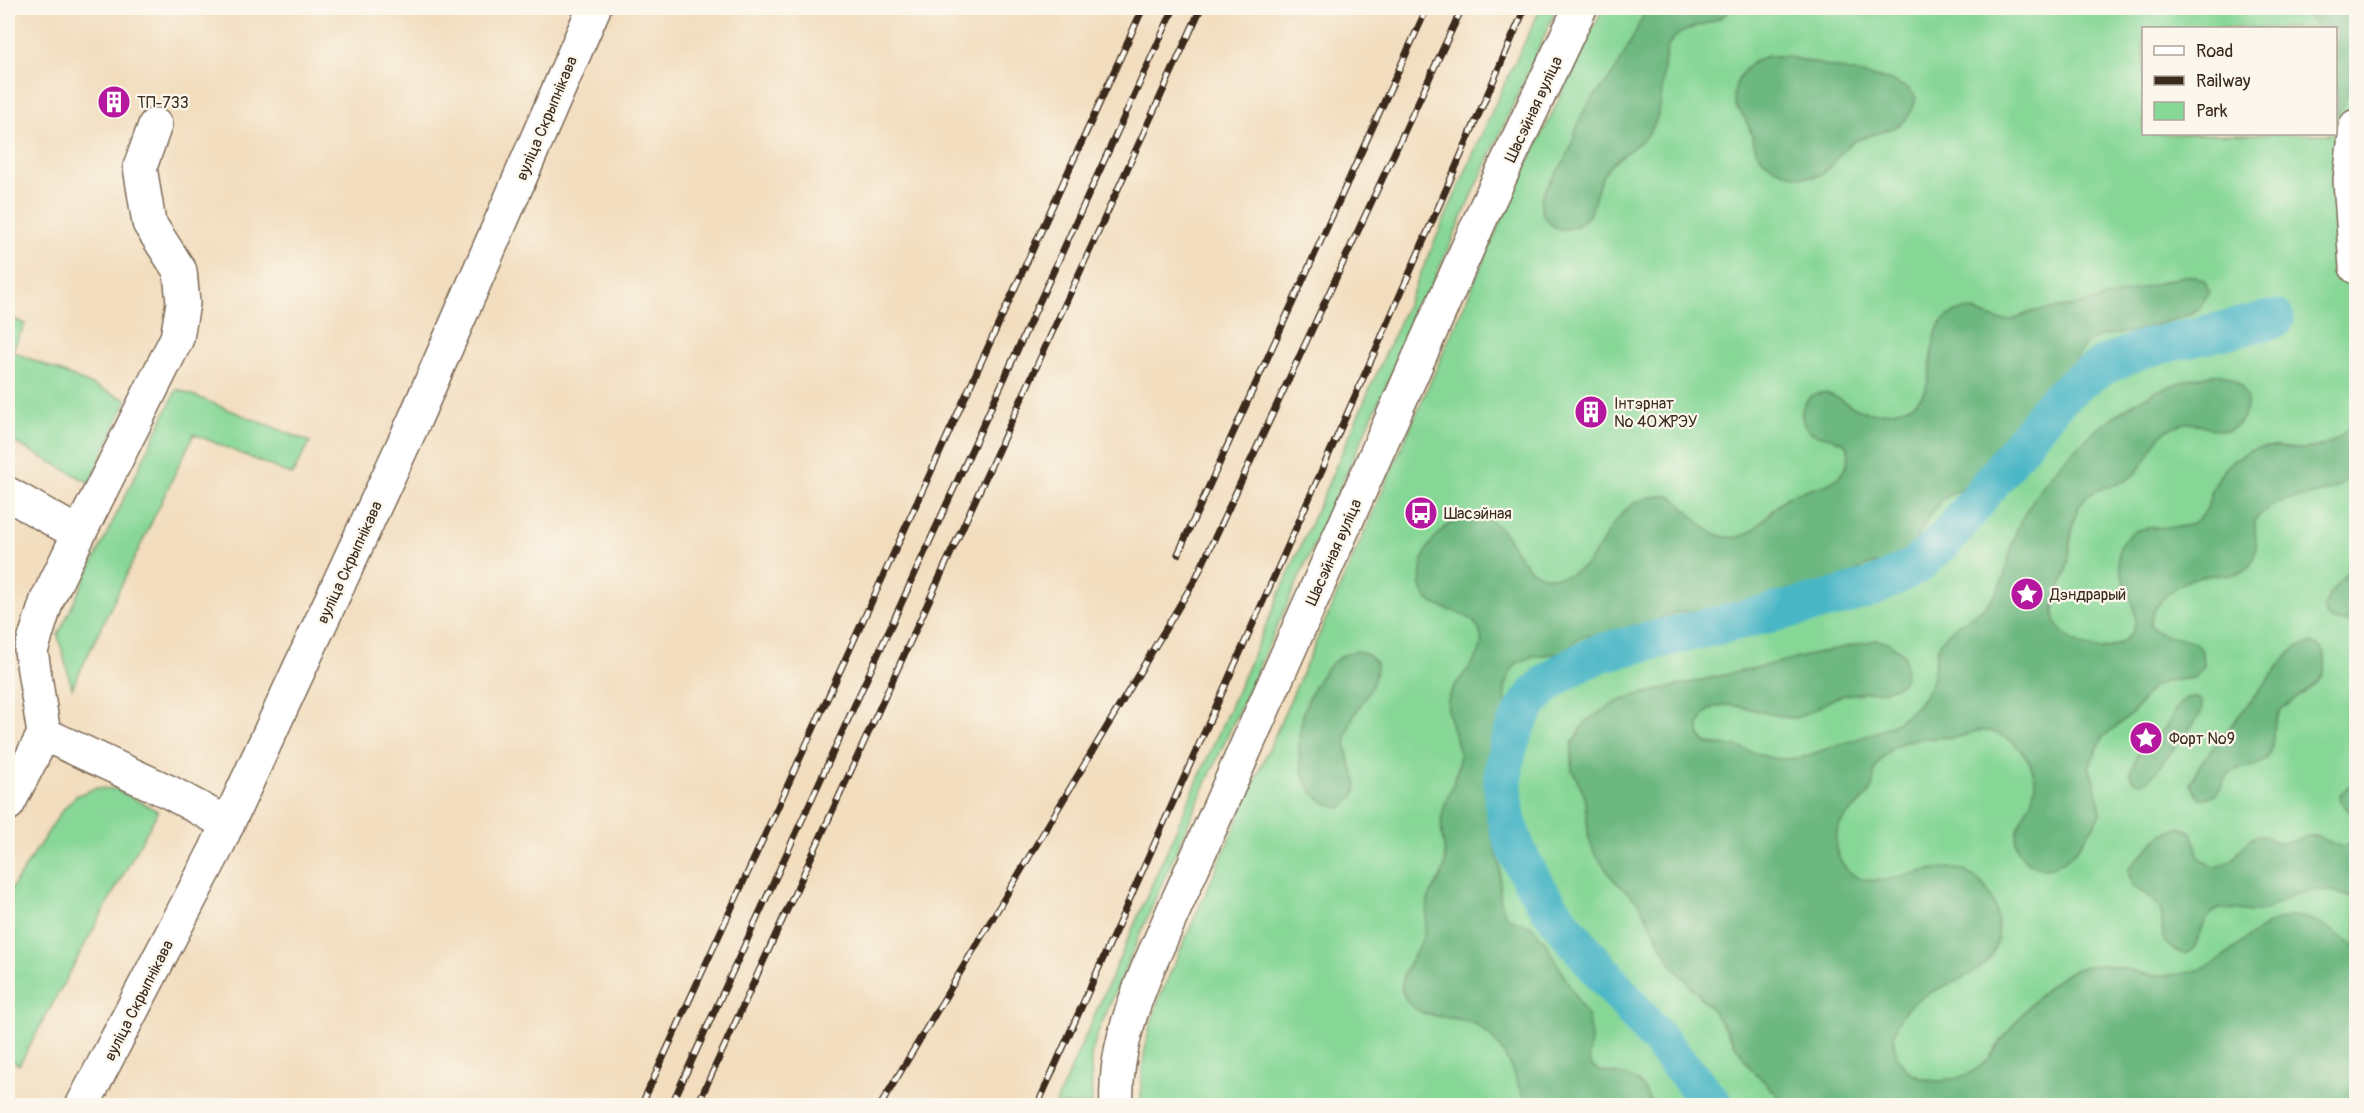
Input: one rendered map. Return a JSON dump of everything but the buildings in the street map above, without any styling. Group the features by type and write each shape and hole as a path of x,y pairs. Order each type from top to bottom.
{"street":[{"name":"вуліца Скрыпнікава","path":"81,1106 228,824 415,419 594,8"},
{"name":"Шасэйная вуліца","path":"1117,1106 1119,1060 1126,1027 1148,968 1485,209 1580,8"},
{"path":"8,804 44,734 31,651 47,600 177,338 183,303 180,270 149,223 140,167 155,125"},
{"path":"2356,126 2350,180 2356,267"},
{"path":"8,494 79,534"},
{"path":"44,734 171,793 228,824"}],"green space":[{"path":"1541,8 1557,8 1189,821 1098,1032 1091,1056 1092,1105 1055,1105 1496,102"},
{"name":"Дэндрарый","path":"1603,8 2356,8 2356,1105 1141,1106 1144,1052 1158,1001 1513,194"},
{"path":"1647,8 1731,8 1718,19 1684,31 1670,43 1665,57 1659,110 1653,128 1647,136 1618,158 1605,172 1586,219 1571,228 1558,228 1551,225 1543,215 1541,202 1544,192 1566,158 1583,114 1619,64"},
{"path":"2296,8 2356,8 2354,64 2348,94 2337,115 2337,27 2315,27 2306,13"},
{"path":"1768,56 1786,56 1895,82 1909,89 1916,98 1912,110 1901,124 1851,143 1825,172 1812,177 1794,175 1775,168 1760,156 1747,122 1735,104 1735,88 1742,73 1754,62"},
{"path":"2183,276 2195,276 2205,281 2209,292 2200,308 2189,315 2131,332 2099,336 2084,345 2067,376 2046,397 2035,413 1995,447 1973,481 1942,500 1933,510 1906,556 1896,561 1868,565 1826,589 1729,610 1678,612 1666,615 1628,639 1617,640 1598,635 1580,637 1561,653 1533,656 1516,664 1511,671 1505,685 1506,709 1491,746 1495,792 1487,819 1500,866 1500,898 1503,908 1506,916 1532,926 1545,942 1588,1018 1591,1038 1589,1058 1592,1066 1599,1071 1624,1075 1635,1080 1643,1087 1652,1105 1527,1105 1503,1053 1490,1035 1472,1023 1430,1015 1412,1006 1405,998 1402,982 1407,967 1423,938 1429,898 1445,867 1442,817 1459,759 1459,751 1448,712 1449,696 1477,657 1481,639 1479,630 1472,621 1463,615 1433,604 1421,587 1421,572 1426,552 1433,540 1444,529 1466,518 1485,519 1505,534 1528,567 1538,574 1551,577 1571,574 1586,565 1616,520 1629,507 1647,498 1671,496 1709,531 1717,535 1736,537 1746,534 1791,495 1824,485 1838,478 1847,463 1849,454 1844,443 1813,433 1804,424 1802,416 1804,405 1811,397 1818,393 1825,393 1868,412 1888,412 1901,409 1912,405 1922,396 1930,371 1936,333 1942,322 1952,314 1968,310 1996,319 2012,320 2034,311 2078,305"},
{"path":"8,317 25,324 12,351 127,400 90,483 8,439"},
{"path":"2221,374 2236,382 2246,395 2246,409 2237,425 2224,430 2188,423 2171,428 2157,441 2143,464 2130,478 2090,494 2080,505 2072,529 2068,563 2054,606 2055,619 2060,629 2069,638 2088,647 2105,649 2118,644 2131,633 2135,621 2133,606 2122,576 2119,561 2120,547 2129,535 2137,530 2184,526 2201,517 2206,510 2217,480 2241,455 2264,447 2297,449 2319,447 2340,436 2356,420 2356,471 2329,490 2286,500 2262,513 2255,521 2254,558 2245,571 2232,575 2194,578 2168,593 2156,608 2150,624 2157,632 2198,645 2204,666 2194,678 2167,681 2152,687 2133,713 2103,737 2089,767 2099,798 2100,816 2081,845 2063,862 2053,867 2043,868 2032,865 2024,858 2017,847 2016,835 2032,799 2034,773 2030,763 2016,745 1998,734 1978,731 1957,737 1914,739 1889,751 1876,768 1869,794 1839,826 1836,834 1836,847 1840,859 1851,874 1866,880 1883,880 1938,869 1955,869 1971,875 1981,883 1994,904 1998,936 1994,952 1972,973 1912,1004 1898,1021 1894,1041 1895,1051 1906,1068 1923,1079 1950,1080 1982,1065 2034,1001 2070,972 2099,965 2158,975 2195,971 2221,959 2266,925 2293,917 2319,923 2356,946 2356,1105 1787,1105 1750,1067 1713,1011 1672,965 1640,904 1613,879 1594,852 1589,839 1584,793 1572,770 1572,744 1586,721 1613,704 1633,696 1876,640 1887,642 1903,653 1906,668 1904,679 1898,686 1889,690 1841,696 1807,714 1794,718 1736,706 1719,706 1703,716 1699,733 1702,739 1710,744 1734,746 1769,758 1789,759 1809,755 1873,734 1897,722 1918,704 1930,686 1936,654 1946,635 1982,608 1995,595 2003,579 2018,527 2033,500 2052,474 2075,449 2101,426 2130,406 2160,390 2190,379"},
{"path":"177,389 310,442 292,475 194,434 72,688 58,635"},
{"path":"2356,561 2356,617 2348,622 2331,620 2324,608 2329,595"},
{"path":"2311,643 2320,647 2325,653 2322,675 2311,688 2288,704 2276,718 2270,754 2258,765 2231,772 2215,795 2200,799 2190,784 2201,763 2287,656 2295,648"},
{"path":"1357,651 1368,655 1376,663 1375,674 1369,692 1354,717 1347,735 1348,756 1357,783 1356,792 1351,800 1340,808 1319,798 1305,779 1300,755 1301,728 1308,701 1320,678 1336,660"},
{"path":"2195,697 2202,702 2202,710 2198,718 2150,779 2141,783 2133,780 2130,773 2138,753 2166,727 2178,705 2186,698"},
{"path":"2356,785 2356,818 2341,802 2340,796 2349,786"},
{"path":"95,788 115,789 158,811 19,1065 8,1058 8,894 61,812 76,796"},
{"path":"2181,827 2192,832 2199,857 2213,867 2223,865 2230,860 2249,840 2255,837 2264,836 2284,843 2316,836 2337,845 2346,846 2356,837 2356,898 2330,891 2315,891 2289,897 2261,911 2220,909 2212,913 2206,921 2195,947 2190,952 2183,953 2173,949 2163,937 2159,907 2132,885 2128,870 2161,835"}],"waterway":[{"path":"1714,1106 1571,935 1529,875 1514,843 1505,810 1503,775 1511,739 1526,707 1546,684 1572,667 1603,652 1832,599 1876,586 1917,565 1950,535 2052,405 2079,381 2105,365 2146,348 2275,319"}],"railway":[{"path":"641,1106 1143,8"},
{"path":"671,1106 1174,8"},
{"path":"697,1106 1201,8"},
{"path":"1178,554 1427,8"},
{"path":"880,1106 1196,578 1462,8"},
{"path":"1037,1106 1390,318 1525,8"}],"place":[{"name":"ТП-733","path":"114,102"},
{"name":"Інтэрнат № 40 ЖРЭУ","path":"1591,412"},
{"name":"Шасэйная","path":"1421,513"},
{"name":"Дэндрарый","path":"2027,594"},
{"name":"Форт №9","path":"2146,738"}]}
